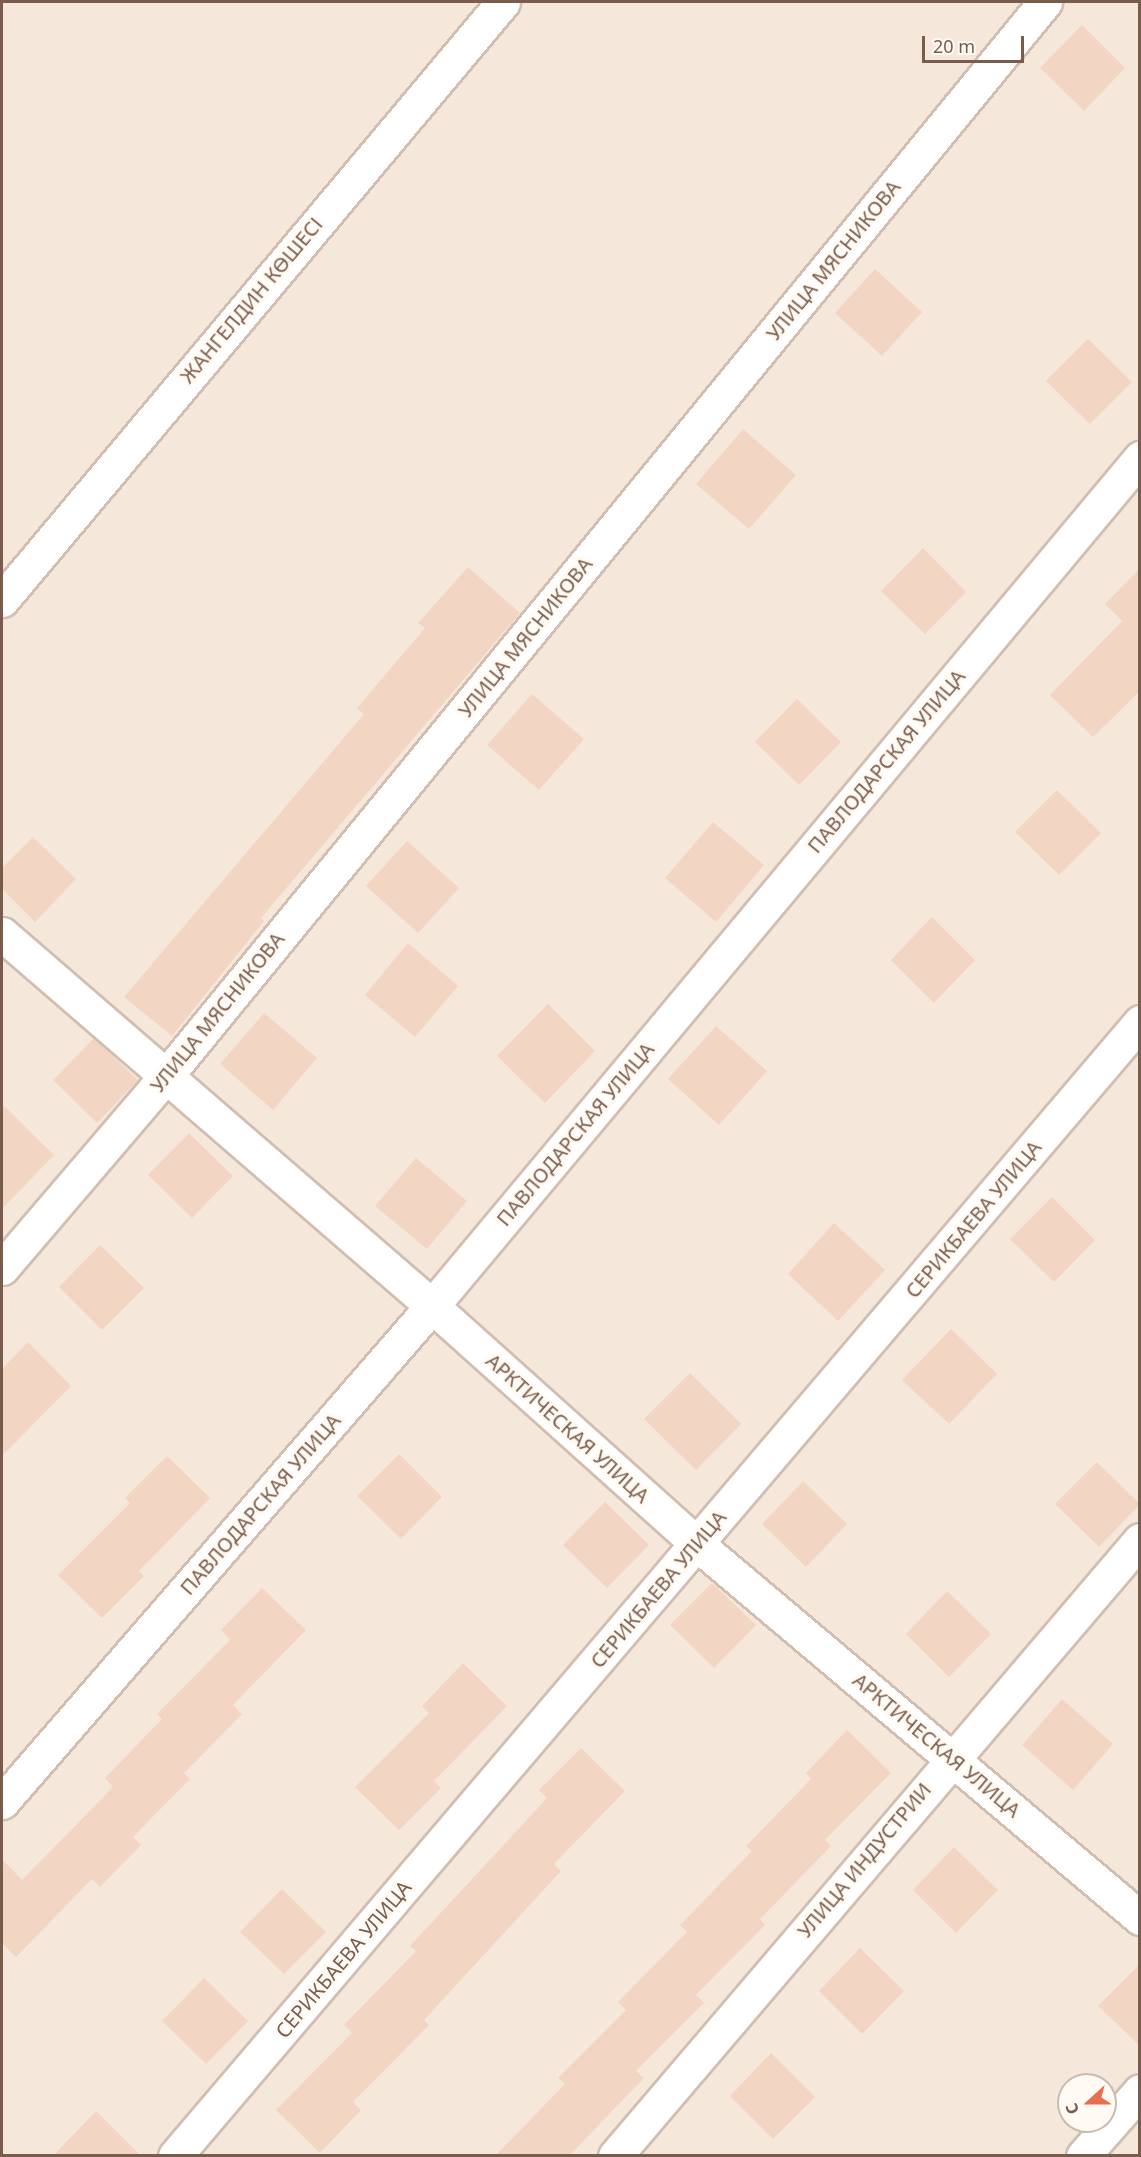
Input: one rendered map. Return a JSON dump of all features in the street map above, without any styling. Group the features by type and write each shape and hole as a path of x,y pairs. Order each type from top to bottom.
{"street":[{"name":"ЖАНГЕЛДИН КӨШЕСІ","path":"2,600 503,2"},
{"name":"УЛИЦА МЯСНИКОВА","path":"2,1268 166,1076 1045,2"},
{"name":"ПАВЛОДАРСКАЯ УЛИЦА","path":"2,1802 432,1306 1140,458"},
{"name":"АРКТИЧЕСКАЯ УЛИЦА","path":"2,934 432,1306 697,1544 952,1756 1140,1918"},
{"name":"СЕРИКБАЕВА УЛИЦА","path":"175,2156 1140,1022"},
{"name":"УЛИЦА ИНДУСТРИИ","path":"615,2156 952,1756 1140,1540"},
{"path":"1083,2156 1140,2091"}],"shaded area":[{"path":"2,2 1139,2 1139,2155 2,2156"}],"building":[{"path":"1082,25 1125,68 1084,111 1040,68"},
{"path":"875,269 922,312 882,356 835,313"},
{"path":"1088,339 1132,382 1090,424 1046,381"},
{"path":"743,429 796,475 749,529 696,484"},
{"path":"923,548 966,592 925,634 881,591"},
{"path":"468,567 520,613 261,918 264,921 172,1036 124,997 364,714 357,708 425,628 418,623"},
{"path":"1140,568 1140,691 1093,737 1050,695 1122,621 1105,604"},
{"path":"532,694 584,739 539,790 487,745"},
{"path":"797,699 841,742 799,785 755,742"},
{"path":"1057,790 1101,833 1059,875 1015,832"},
{"path":"713,822 764,865 716,922 665,878"},
{"path":"33,837 76,879 35,922 2,889 2,868"},
{"path":"407,841 459,888 418,933 366,886"},
{"path":"932,917 975,960 934,1003 891,960"},
{"path":"408,943 458,986 415,1037 365,995"},
{"path":"548,1004 595,1051 545,1103 497,1056"},
{"path":"264,1013 317,1058 273,1110 220,1064"},
{"path":"716,1026 767,1071 719,1125 668,1079"},
{"path":"94,1038 138,1080 97,1123 53,1080"},
{"path":"2,1104 54,1155 2,1209"},
{"path":"189,1133 233,1176 192,1218 148,1175"},
{"path":"416,1158 467,1201 427,1249 375,1206"},
{"path":"1052,1197 1095,1240 1054,1282 1010,1239"},
{"path":"834,1223 885,1270 838,1321 788,1274"},
{"path":"100,1245 144,1288 102,1330 59,1287"},
{"path":"951,1329 997,1374 949,1424 902,1380"},
{"path":"28,1342 71,1386 2,1456 2,1369"},
{"path":"690,1373 741,1424 696,1470 644,1419"},
{"path":"399,1454 442,1497 401,1539 357,1496"},
{"path":"167,1456 210,1498 139,1571 144,1576 102,1618 58,1575 130,1503 125,1498"},
{"path":"1097,1462 1140,1504 1099,1547 1055,1504"},
{"path":"803,1481 847,1524 806,1567 762,1524"},
{"path":"605,1502 649,1545 607,1588 563,1545"},
{"path":"712,1583 756,1625 714,1668 670,1625"},
{"path":"262,1588 306,1630 233,1705 242,1714 184,1773 190,1779 133,1837 141,1845 100,1887 92,1879 16,1957 2,1943 2,1859 22,1880 113,1787 105,1778 162,1719 157,1714 230,1640 221,1630"},
{"path":"947,1591 991,1634 949,1677 906,1634"},
{"path":"463,1663 507,1706 434,1781 441,1788 399,1830 355,1787 429,1713 422,1706"},
{"path":"1062,1699 1113,1744 1073,1790 1022,1745"},
{"path":"847,1730 891,1773 825,1840 831,1846 760,1919 765,1925 696,1995 704,2003 636,2071 644,2078 569,2156 495,2156 565,2084 558,2078 626,2010 618,2002 687,1932 680,1925 752,1851 746,1846 811,1779 806,1773"},
{"path":"581,1748 625,1791 554,1864 561,1871 424,2020 429,2025 353,2102 361,2110 320,2153 276,2110 352,2033 344,2025 416,1951 410,1946 547,1798 539,1790"},
{"path":"954,1847 998,1890 956,1933 913,1890"},
{"path":"282,1889 326,1932 284,1974 240,1932"},
{"path":"860,1948 904,1991 862,2034 819,1991"},
{"path":"1140,1964 1140,2046 1098,2006"},
{"path":"204,1978 248,2021 206,2064 162,2021"},
{"path":"771,2053 815,2097 773,2139 730,2096"},
{"path":"96,2111 141,2156 53,2156"}]}
